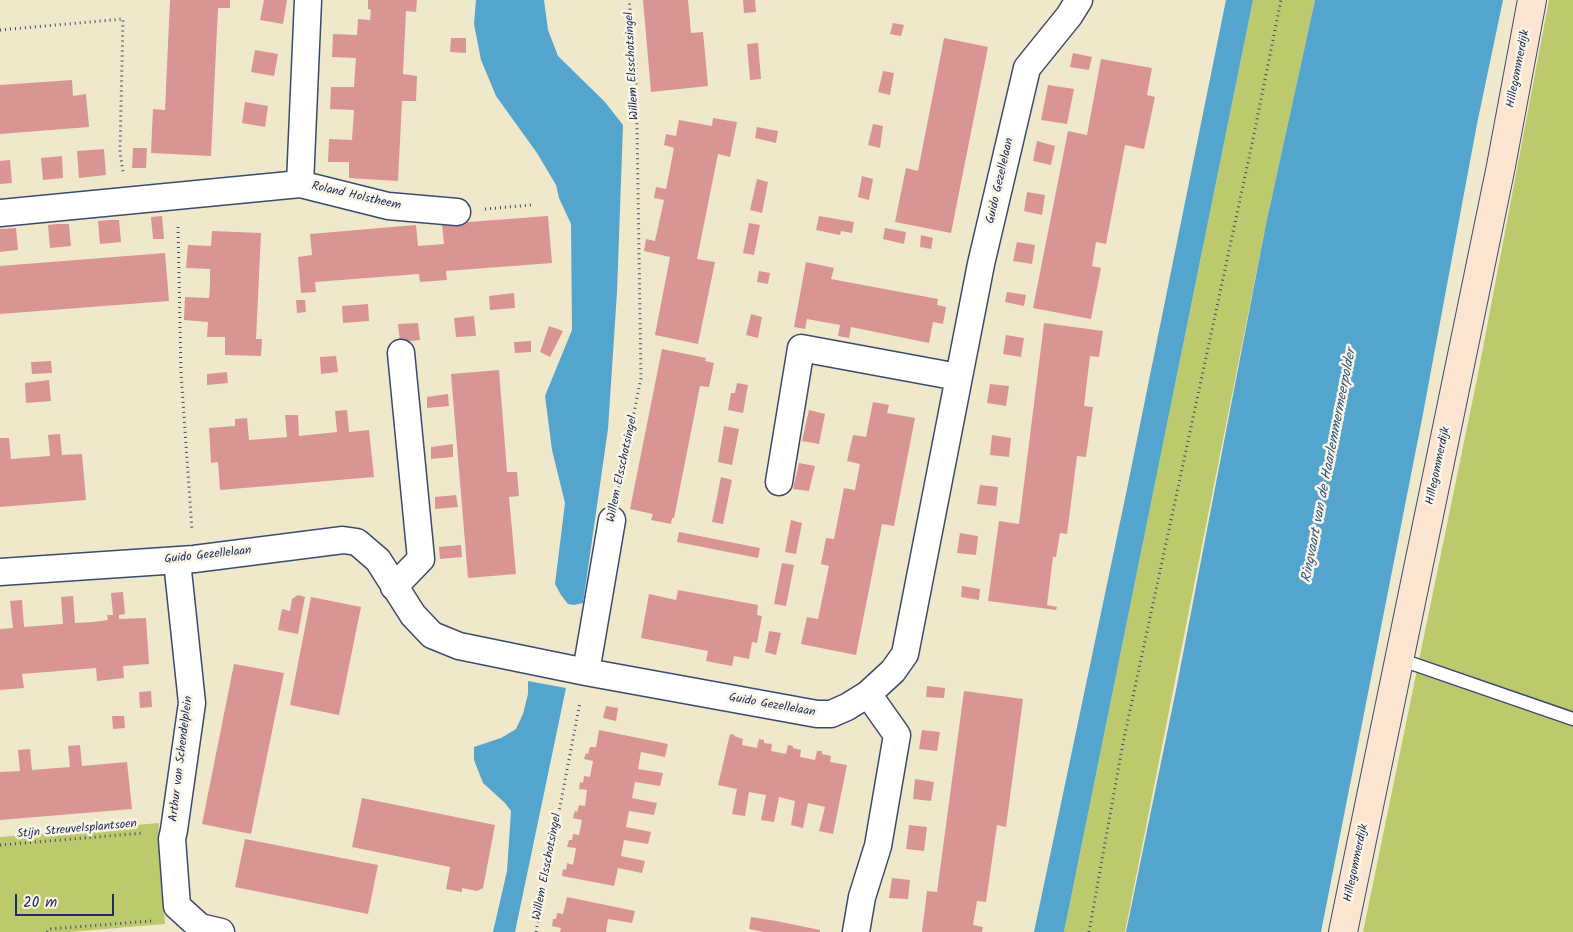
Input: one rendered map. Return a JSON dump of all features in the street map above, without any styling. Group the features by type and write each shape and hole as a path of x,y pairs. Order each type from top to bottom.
{"street":[{"name":"Roland Holstheem","path":"300,184 308,0"},
{"name":"Guido Gezellelaan","path":"0,572 185,560 343,540 357,542 378,560 413,615 432,635 459,646 586,672 817,714 832,714 868,694 894,672 905,654 981,264 1027,68 1079,0"},
{"name":"Hillegommerdijk","path":"1343,932 1501,166 1532,0"},
{"name":"Roland Holstheem","path":"0,213 300,184 388,206 458,212"},
{"path":"779,482 801,348 958,377"},
{"path":"394,587 421,559 401,353"},
{"name":"Willem Elsschotsingel","path":"586,672 612,520"},
{"name":"Arthur van Schendelplein","path":"185,560 192,703 172,839 177,906 200,927 221,932"},
{"path":"856,932 862,897 878,846 897,735 868,694"}],"lane":[{"path":"1400,659 1573,719"}],"path":[{"name":"Willem Elsschotsingel","path":"612,520 642,378 636,66 629,0"},
{"path":"1089,932 1123,743 1252,144 1280,0"},
{"path":"0,30 123,19 120,152 126,201"},
{"path":"178,196 185,560"},
{"path":"458,212 532,205"},
{"name":"Willem Elsschotsingel","path":"536,932 586,672"},
{"name":"Stijn Streuvelsplantsoen","path":"0,845 174,830"},
{"path":"47,932 49,930 152,921"}],"green space":[{"path":"1253,0 1315,0 1266,224 1125,932 1064,932"},
{"path":"1549,0 1573,0 1573,932 1363,932 1478,374"},
{"path":"159,823 158,839 165,924 69,932 0,932 0,837"}],"water":[{"path":"476,0 544,0 548,30 558,56 605,102 623,125 617,292 608,429 583,603 574,605 568,604 555,584 565,503 552,450 545,396 572,330 571,224 559,198 556,185 537,153 496,96 481,60 474,24"},
{"path":"1226,0 1253,0 1064,932 1034,932 1127,489"},
{"name":"Ringvaart van de Haarlemmermeerpolder","path":"1315,0 1503,0 1477,124 1422,419 1321,932 1126,932 1177,685 1266,224"},
{"path":"528,681 566,688 515,932 493,932 507,871 511,811 483,783 474,760 474,747 501,738 516,729 523,714 528,694"}],"building":[{"path":"170,0 230,0 230,8 218,8 211,156 151,153 153,109 165,110"},
{"path":"264,0 287,0 283,24 260,20"},
{"path":"368,0 417,0 416,12 406,11 403,74 417,76 416,101 402,101 398,181 349,178 349,162 328,162 329,139 352,140 354,110 330,109 331,87 354,87 356,58 332,57 333,34 357,35 358,19 370,20 371,10 368,9"},
{"path":"643,0 688,0 691,33 703,32 708,86 651,92"},
{"path":"743,0 755,0 756,12 744,13"},
{"path":"893,23 904,25 901,36 890,34"},
{"path":"451,38 466,38 466,53 450,52"},
{"path":"944,38 988,47 951,233 895,222 906,168 918,171"},
{"path":"758,43 761,79 750,80 747,44"},
{"path":"255,50 278,54 274,76 251,72"},
{"path":"1073,53 1092,57 1089,70 1070,67"},
{"path":"1101,59 1152,68 1147,95 1155,97 1144,149 1125,145 1106,244 1096,242 1092,266 1101,268 1091,319 1033,308 1068,131 1087,135"},
{"path":"883,71 894,73 890,95 878,92"},
{"path":"72,80 73,96 86,94 89,127 0,134 0,85"},
{"path":"1048,85 1074,89 1067,124 1041,120"},
{"path":"245,102 268,106 265,127 242,123"},
{"path":"713,118 737,122 730,157 718,154 697,259 715,262 698,344 655,335 670,257 644,251 646,239 655,241 664,200 654,198 656,187 666,189 674,148 664,145 666,134 676,136 679,120 712,126"},
{"path":"873,124 883,126 880,148 868,145"},
{"path":"757,127 778,131 776,143 755,138"},
{"path":"1037,141 1055,146 1051,165 1033,161"},
{"path":"133,148 147,148 146,168 132,168"},
{"path":"104,149 106,175 79,178 77,151"},
{"path":"62,156 63,178 43,180 41,158"},
{"path":"10,160 12,183 0,184 0,161"},
{"path":"862,176 873,179 869,200 858,197"},
{"path":"757,179 768,182 762,213 750,210"},
{"path":"1027,192 1045,195 1042,215 1024,211"},
{"path":"162,216 164,239 153,239 151,217"},
{"path":"548,216 552,263 446,271 447,280 420,282 419,274 315,282 316,292 301,293 298,257 312,255 310,234 416,225 418,246 444,244 442,224"},
{"path":"819,216 854,222 852,233 841,231 840,235 816,230"},
{"path":"119,220 121,242 100,244 98,221"},
{"path":"749,223 760,225 754,255 743,253"},
{"path":"69,224 71,246 50,248 48,225"},
{"path":"16,228 18,250 0,252 0,229"},
{"path":"885,228 906,232 904,244 883,239"},
{"path":"212,231 261,233 256,339 262,339 261,356 225,355 225,337 207,337 208,322 184,320 185,297 209,298 210,284 210,269 186,268 188,245 211,246"},
{"path":"921,235 933,238 931,249 920,247"},
{"path":"1017,242 1035,245 1032,264 1013,261"},
{"path":"165,253 169,301 0,314 0,266"},
{"path":"806,262 834,268 831,279 938,299 937,305 946,307 943,324 933,322 929,343 851,327 849,338 838,336 840,325 807,319 805,329 794,327"},
{"path":"759,271 770,273 768,284 757,282"},
{"path":"1007,292 1026,295 1024,306 1005,302"},
{"path":"514,293 515,308 490,310 489,296"},
{"path":"296,300 305,300 306,312 297,313"},
{"path":"368,304 369,321 343,323 342,306"},
{"path":"751,314 762,317 758,338 746,335"},
{"path":"474,316 476,336 456,337 454,318"},
{"path":"418,323 420,340 400,342 398,324"},
{"path":"1044,323 1103,331 1099,357 1090,356 1084,406 1093,407 1086,457 1077,456 1067,534 1060,533 1056,557 1053,557 1047,605 1057,607 1056,610 988,601 999,521 1019,524"},
{"path":"549,326 563,331 550,357 540,352"},
{"path":"1006,335 1024,338 1021,357 1003,354"},
{"path":"531,341 531,352 515,353 514,342"},
{"path":"662,349 706,358 705,361 714,363 709,387 700,386 674,518 672,518 671,524 651,520 653,514 630,509"},
{"path":"336,356 338,372 321,374 320,357"},
{"path":"51,361 52,373 32,374 31,362"},
{"path":"499,370 507,472 517,472 519,496 509,497 516,574 468,578 451,374"},
{"path":"227,372 228,383 207,385 207,374"},
{"path":"49,380 51,401 26,403 25,383"},
{"path":"737,383 748,385 743,413 728,410 731,393 735,393"},
{"path":"990,384 1009,386 1006,406 987,403"},
{"path":"448,394 449,406 427,408 427,397"},
{"path":"873,402 889,405 887,413 915,418 894,526 882,524 856,655 801,644 807,617 818,619 829,566 821,564 826,538 834,539 844,488 855,490 860,464 847,461 853,435 866,437"},
{"path":"347,410 349,432 369,430 374,477 220,490 218,462 211,463 209,428 235,426 235,419 247,418 249,440 287,437 285,415 298,415 299,436 337,432 335,411"},
{"path":"809,410 825,414 819,444 802,441"},
{"path":"724,426 739,429 732,465 718,462"},
{"path":"60,434 62,455 82,454 86,500 0,507 0,438 9,438 11,459 50,456 48,435"},
{"path":"992,435 1011,438 1009,457 990,455"},
{"path":"453,444 453,457 431,459 431,447"},
{"path":"799,463 815,466 809,491 793,489"},
{"path":"721,477 732,480 723,524 712,522"},
{"path":"980,485 998,487 996,506 977,504"},
{"path":"456,495 458,507 435,509 435,497"},
{"path":"791,520 802,523 796,554 785,552"},
{"path":"679,532 760,548 758,558 677,542"},
{"path":"960,533 978,536 976,555 957,553"},
{"path":"461,545 462,557 440,559 439,547"},
{"path":"782,563 794,565 786,606 774,604"},
{"path":"962,586 980,589 979,600 961,597"},
{"path":"678,590 758,605 757,615 762,616 757,643 752,642 749,659 734,656 732,666 706,661 708,651 641,638 649,594 676,600"},
{"path":"123,592 125,614 119,615 119,619 146,618 149,664 123,666 124,678 97,681 96,668 22,674 24,688 0,690 0,629 13,628 10,601 22,600 24,627 63,624 61,597 73,596 75,623 93,622 108,620 107,615 113,615 111,593"},
{"path":"298,595 305,597 298,634 278,630 282,609 290,611 292,599"},
{"path":"311,597 361,607 339,715 290,705"},
{"path":"769,631 781,633 776,655 765,652"},
{"path":"234,664 284,673 251,834 202,824"},
{"path":"927,686 945,688 944,698 926,697"},
{"path":"151,691 152,707 140,708 139,692"},
{"path":"964,691 1023,699 1006,827 997,825 986,902 977,901 973,925 983,927 982,932 922,932 927,891 937,892"},
{"path":"606,706 618,708 616,721 603,718"},
{"path":"112,716 124,716 125,728 113,729"},
{"path":"599,730 668,744 665,757 641,752 638,769 663,773 660,786 635,782 632,798 657,803 654,815 629,811 626,827 651,832 648,844 624,840 621,856 645,861 642,873 618,868 614,886 562,876 563,869 566,870 567,863 573,865 576,848 567,847 569,840 572,840 573,834 579,835 582,820 573,818 579,805 585,806 587,790 579,789 580,782 583,783 584,776 590,777 593,761 584,759 590,747 596,747"},
{"path":"922,730 940,732 937,751 919,749"},
{"path":"730,734 743,739 742,745 757,748 759,739 764,740 764,743 772,744 771,751 786,754 788,745 793,746 793,748 801,750 800,757 815,760 817,751 822,751 822,754 831,756 830,762 847,765 833,834 819,831 825,807 808,803 803,828 791,825 795,801 779,797 774,822 761,820 766,795 749,792 745,816 732,814 737,789 718,785"},
{"path":"80,745 82,766 127,762 132,809 0,820 0,772 20,771 18,750 30,749 32,770 70,767 68,746"},
{"path":"915,779 934,782 931,801 913,799"},
{"path":"362,798 495,825 483,888 477,891 462,888 462,892 446,889 450,867 352,847"},
{"path":"909,825 927,827 924,851 906,849"},
{"path":"245,839 378,865 368,914 235,887"},
{"path":"892,878 910,880 908,899 889,898"},
{"path":"567,897 635,911 632,923 608,919 606,932 560,932 561,928 552,926 553,919 556,919 557,913 563,914"},
{"path":"751,917 820,930 820,932 764,932 749,929"}]}
